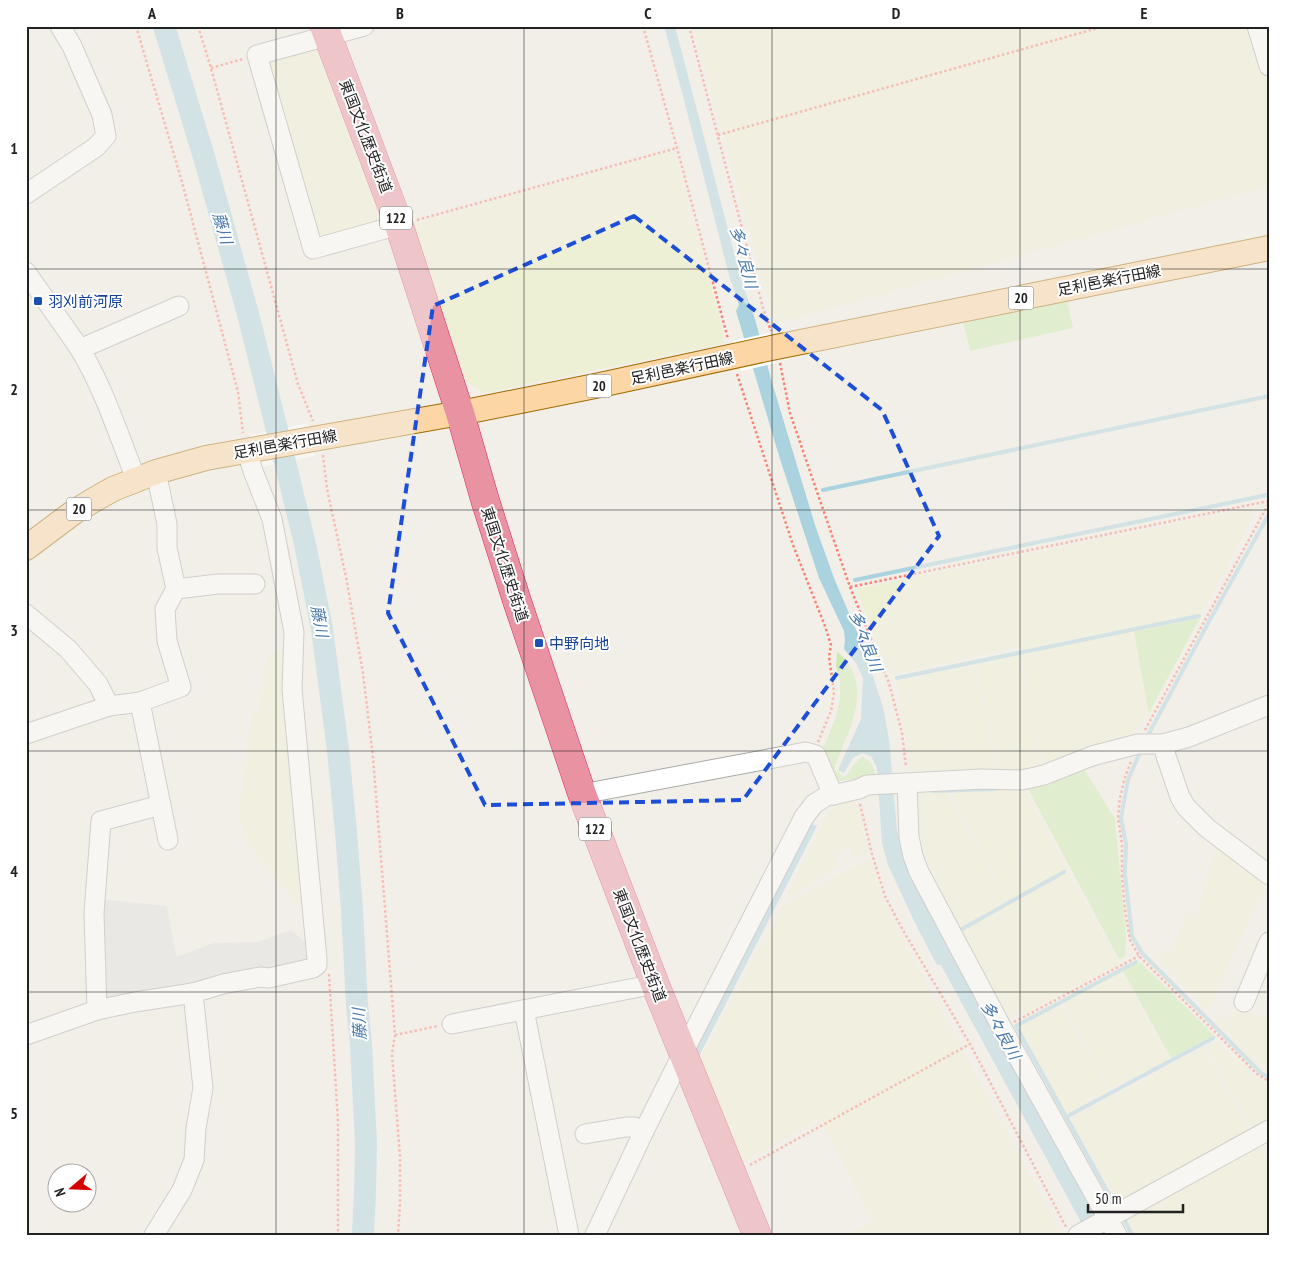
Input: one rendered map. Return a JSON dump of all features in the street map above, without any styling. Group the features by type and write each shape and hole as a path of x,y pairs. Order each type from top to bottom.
{"highway":[{"name":"東国文化歴史街道","path":"326,31 399,225 460,413 517,601 582,794 655,984 757,1235"}],"main road":[{"name":"足利邑楽行田線","path":"26,548 92,500 146,475 248,447 315,438 460,413 1269,248"}],"street":[{"path":"26,194 96,147 106,136 102,115 72,46 60,26"},
{"path":"364,26 326,31 257,55 313,248 399,225"},
{"path":"1258,26 1269,66"},
{"path":"26,272 88,362 97,383 146,475 167,524 167,548 176,588 165,609 167,641 181,687 140,702 109,706 26,734"},
{"path":"80,349 179,306"},
{"path":"26,1035 98,1010 193,993 223,984 260,977 269,978 313,968 316,965 317,959 292,689 294,632 272,519 252,471 248,447"},
{"path":"176,588 218,584 255,584"},
{"path":"26,614 68,649 98,684 109,706"},
{"path":"140,702 168,840"},
{"path":"594,1235 683,1052 804,817 814,804 828,795 863,787 982,779 1022,780 1044,775 1092,756 1138,744 1163,744 1189,737 1269,705"},
{"path":"1163,744 1180,797 1186,807 1208,828 1269,875"},
{"path":"582,794 806,752 816,756 832,795"},
{"path":"905,783 909,837 919,872 1106,1219 1117,1235"},
{"path":"98,1010 94,913 101,821 161,805"},
{"path":"1244,1002 1269,942"},
{"path":"452,1024 655,984"},
{"path":"154,1235 182,1190 194,1160 196,1128 203,1088 193,993"},
{"path":"524,1010 569,1235"},
{"path":"585,1134 634,1126 644,1131"},
{"path":"1078,1235 1269,1130"}],"path":[{"path":"136,26 182,182 238,392 248,447"},
{"path":"198,26 298,384 315,426 315,438 323,456 327,489 346,577 363,673 373,757 395,1035 392,1054 400,1157 398,1235"},
{"path":"643,26 754,426 793,545 831,645 829,657 834,692 816,756"},
{"path":"689,26 775,348 790,413 850,587 892,694 902,733 905,783"},
{"path":"718,135 1105,26"},
{"path":"211,68 257,55"},
{"path":"399,225 677,148"},
{"path":"850,587 1269,501"},
{"path":"863,787 859,800 872,854 886,896 900,925 970,1044 1070,1235"},
{"path":"1002,1028 1139,956"},
{"path":"395,1035 452,1024"},
{"path":"732,1173 754,1163 970,1044"}],"highlighted area":[{"path":"634,216 882,410 939,536 743,800 485,805 388,613 433,306"}],"shaded area":[{"path":"98,899 167,906 176,957 214,943 258,942 291,930 314,951 314,961 102,1004"}],"green space":[{"path":"694,26 1254,26 1269,78 1269,186 775,324"},
{"path":"320,44 385,225 317,245 262,57"},
{"path":"671,151 674,152 720,318 723,344 484,393 458,377 409,225"},
{"path":"1067,298 1073,328 970,351 963,320"},
{"path":"1257,507 1200,618 1134,632 1149,713 1131,737 1074,751 1043,764 1019,646 891,675 856,589"},
{"path":"1200,618 1149,713 1149,714 1134,632"},
{"path":"283,651 291,705 305,912 247,843 243,823 238,822 253,712 259,711 268,656"},
{"path":"837,652 846,660 855,678 857,703 835,770 845,777 855,763 863,757 872,765 875,776 834,782 822,751 836,717 840,699 840,682 836,665"},
{"path":"1019,655 1041,765 1026,770 998,771 977,664"},
{"path":"975,665 995,770 956,772 935,673"},
{"path":"933,673 955,771 912,775 897,681"},
{"path":"1084,769 1115,819 1126,938 1125,957 1119,959 1027,787"},
{"path":"1024,787 1067,869 1037,885 988,791"},
{"path":"950,792 987,792 1036,886 1008,901"},
{"path":"919,793 947,793 1007,902 961,927 938,884 923,848 918,823"},
{"path":"855,797 869,853 854,860 850,847 834,853 838,866 784,901 834,802"},
{"path":"1217,847 1267,881 1207,1011 1153,953 1173,952 1187,912 1197,914"},
{"path":"871,858 887,911 1062,1235 849,1235 874,1221 819,1118 738,1166 700,1061 783,906"},
{"path":"1068,872 1120,964 1074,988 1024,896"},
{"path":"1023,897 1073,989 1034,1009 1008,1018 962,932"},
{"path":"1140,962 1214,1035 1171,1058 1123,971"},
{"path":"1122,972 1169,1059 1110,1090 1063,1003"},
{"path":"1061,1005 1108,1091 1067,1113 1019,1027"},
{"path":"1237,1007 1269,1019 1269,1071 1215,1021 1219,1016 1229,1019"},
{"path":"1217,1041 1252,1074 1269,1083 1269,1122 1252,1130 1207,1047"},
{"path":"1203,1048 1250,1132 1119,1205 1070,1119"},
{"path":"1258,1148 1269,1169 1269,1235 1135,1235 1127,1220"}],"water":[{"path":"664,26 675,26 742,283 755,319 815,525 834,578 863,646 883,707 889,739 897,830 911,880 935,914 1110,1235 1088,1235 941,965 937,965 915,923 888,865 882,843 877,768 871,756 862,753 853,758 844,773 838,770 861,719 863,678 856,663 844,649 844,631 819,578 779,456 736,311 739,305 729,275"},
{"path":"810,823 817,826 698,1058 694,1050"}],"pier":[{"path":"769,333 776,363 741,371 733,341"},
{"path":"308,423 315,456 257,468 250,435"}],"waterway":[{"name":"藤川","path":"164,26 204,157 248,314 305,544 322,629 338,750 352,910 366,1144 363,1235"},
{"path":"823,490 1269,396"},
{"path":"855,580 1267,495"},
{"path":"1146,739 1269,514"},
{"path":"897,678 1199,616"},
{"path":"1141,750 1128,780 1121,818 1126,844 1125,874 1132,936 1142,953 1262,1074 1269,1077"},
{"path":"933,791 996,789"},
{"path":"962,929 1064,872"},
{"name":"多々良川","path":"1116,1207 1016,1026 1136,962"},
{"path":"1066,1117 1213,1038"},
{"path":"1126,1218 1124,1219 1132,1235"}],"place":[{"name":"羽刈前河原","path":"38,301"},
{"name":"中野向地","path":"539,643"}]}
